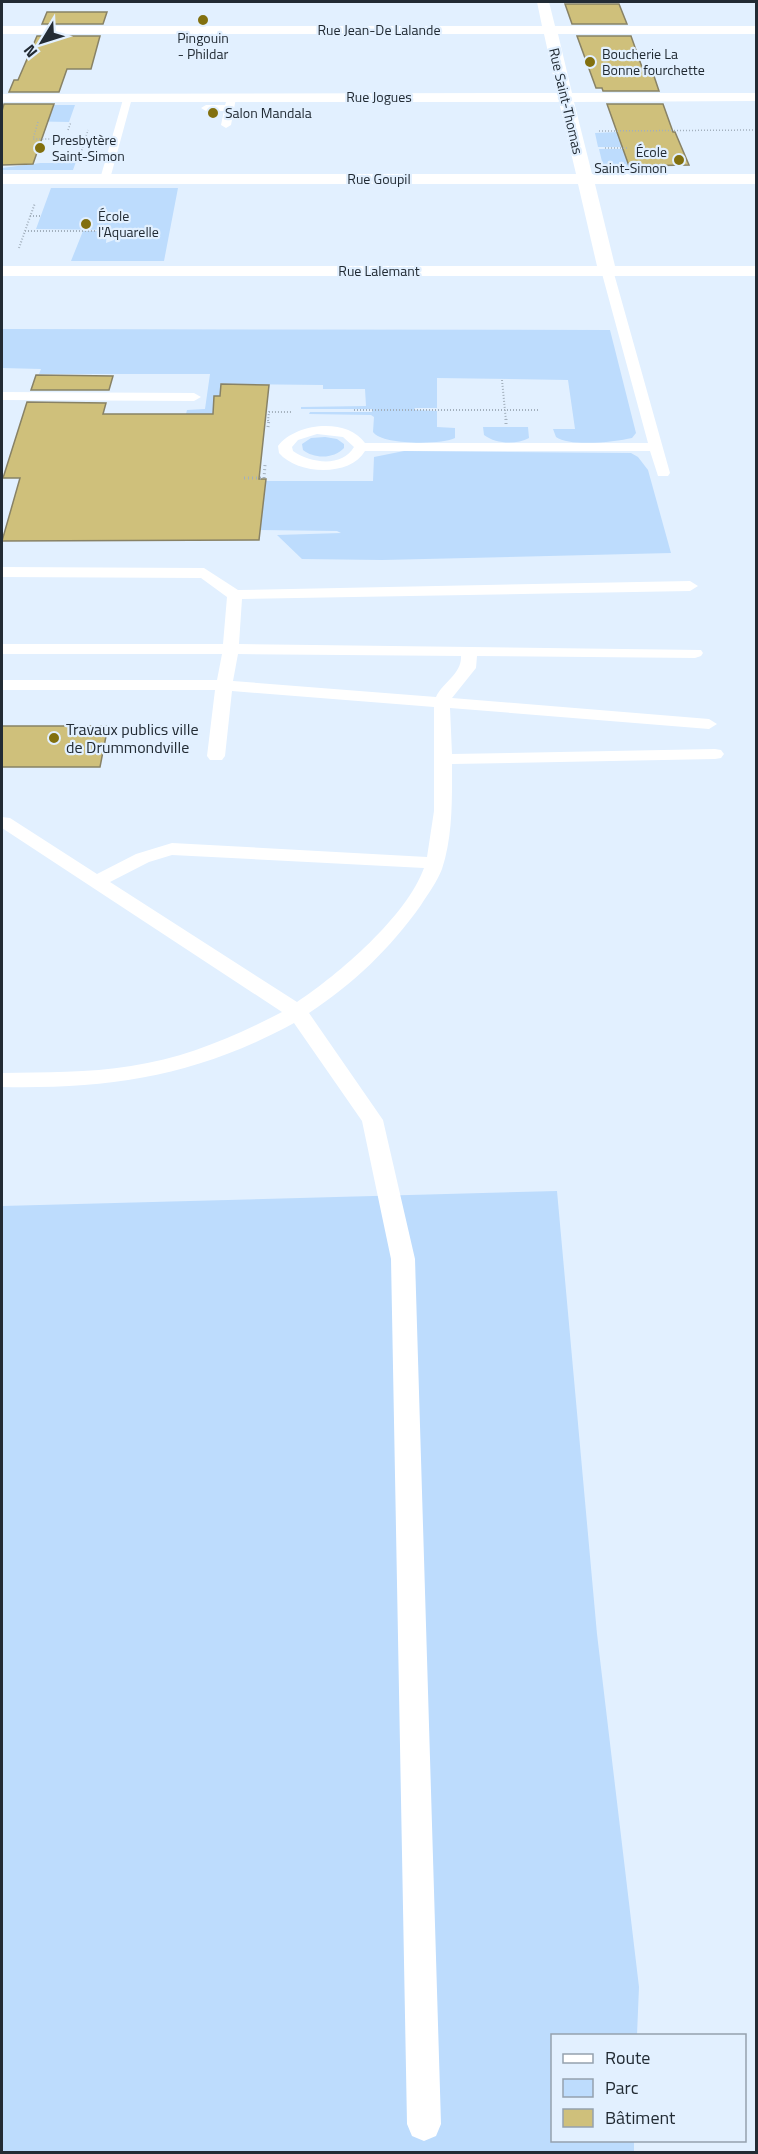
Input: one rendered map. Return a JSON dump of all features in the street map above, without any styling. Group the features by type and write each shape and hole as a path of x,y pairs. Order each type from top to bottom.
{"street":[{"name":"Rue Saint-Thomas","path":"543,2 564,98 607,270"},
{"name":"Rue Jean-De Lalande","path":"2,30 756,30"},
{"name":"Rue Jogues","path":"2,98 127,98 230,103 564,98 756,98"},
{"name":"Rue Goupil","path":"2,179 756,179"},
{"name":"Rue Lalemant","path":"2,271 756,271"}],"lane":[{"path":"105,179 127,98"},
{"path":"206,108 230,103 226,125"},
{"path":"607,270 663,473"},
{"path":"2,396 194,397"},
{"path":"322,430 351,436 358,441 361,447 359,452 346,462 323,465 310,465 291,458 284,448 286,442 293,436 322,430"},
{"path":"361,447 655,447"},
{"path":"2,572 204,573 235,595 690,586"},
{"path":"216,756 224,685 231,649 235,595"},
{"path":"2,649 695,653"},
{"path":"2,1080 83,1079 151,1070 189,1060 229,1045 297,1012 364,963 410,906 432,871 441,820 442,703 444,694 469,668 470,651"},
{"path":"2,685 224,685 709,724"},
{"path":"442,759 715,754"},
{"path":"2,826 96,882 297,1012 372,1120 403,1259 424,2124"},
{"path":"96,882 141,859 172,849 434,863"}],"path":[{"path":"32,122 40,122 33,139 85,139 88,130"},
{"path":"68,130 71,122"},
{"path":"592,131 756,130"},
{"path":"597,148 628,148"},
{"path":"30,216 40,216"},
{"path":"18,249 25,231 116,231"},
{"path":"502,380 506,427"},
{"path":"437,409 539,410"},
{"path":"244,478 264,478 265,457"}],"green space":[{"path":"14,105 75,105 69,122 17,121"},
{"path":"618,132 628,147 598,147 595,133"},
{"path":"599,149 629,149 626,158 629,166 652,166 654,170 604,170"},
{"path":"78,156 73,170 2,170 2,168 40,163 74,163"},
{"name":"École l'Aquarelle","path":"51,188 178,188 164,261 71,261 83,231 107,231 106,243 114,240 117,230 36,229"},
{"path":"2,329 610,330 636,433 632,438 593,443 571,442 556,437 553,429 575,429 568,380 437,378 437,408 415,408 414,410 437,411 437,427 455,428 455,438 438,442 399,441 378,436 373,432 374,417 371,415 309,414 310,412 372,412 372,409 301,409 301,407 366,406 365,389 323,389 323,385 222,384 220,396 214,396 213,414 186,414 187,410 205,409 210,374 39,374 41,369 2,368"},
{"path":"483,427 528,427 529,438 518,442 500,442 484,435"},
{"path":"311,438 337,439 344,444 344,448 340,452 324,457 303,450 302,444"},
{"path":"404,451 631,453 638,457 648,470 671,553 382,560 302,559 277,535 341,533 337,531 260,530 266,481 373,481 374,457"},
{"path":"557,1191 597,1634 639,1987 637,2034 551,2034 551,2142 634,2142 634,2152 2,2152 2,1206"}],"building":[{"path":"565,4 619,4 627,24 572,24"},
{"path":"47,12 107,12 103,24 42,24"},
{"path":"37,36 100,36 91,69 67,69 59,92 9,92 14,80 18,80"},
{"path":"577,36 631,36 643,70 652,70 659,91 603,91 602,88 596,88"},
{"path":"4,104 54,104 33,164 2,165"},
{"path":"607,104 663,104 689,165 629,166"},
{"path":"36,375 113,376 109,390 31,390"},
{"path":"221,384 269,385 259,479 266,479 259,540 2,541 20,478 3,478 27,402 106,403 103,414 213,414 214,396 220,396"},
{"name":"Travaux publics ville de Drummondville","path":"2,726 108,726 100,767 2,767"}],"place":[{"name":"Pingouin - Phildar","path":"203,20"},
{"name":"Boucherie La Bonne fourchette","path":"590,62"},
{"name":"Salon Mandala","path":"213,113"},
{"name":"Presbytère Saint-Simon","path":"40,148"},
{"name":"École Saint-Simon","path":"679,160"},
{"name":"École l'Aquarelle","path":"86,224"},
{"name":"Travaux publics ville de Drummondville","path":"54,738"}]}
